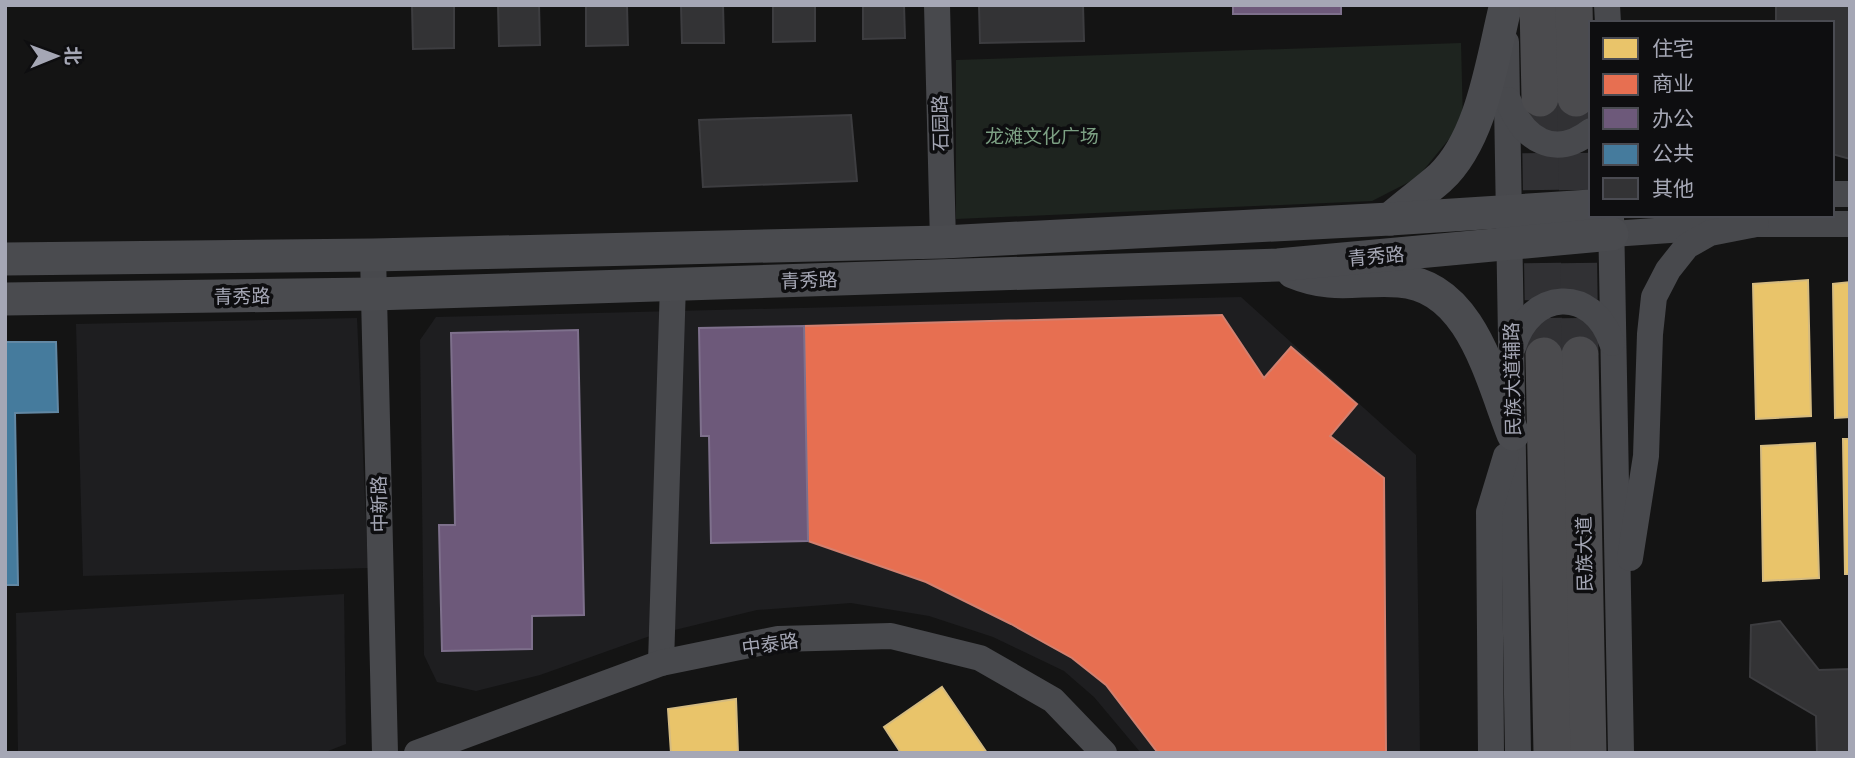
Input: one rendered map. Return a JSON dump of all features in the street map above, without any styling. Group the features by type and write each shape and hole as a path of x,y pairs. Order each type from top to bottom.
{"highway":[{"path":"1574,5 1576,97"},
{"path":"1516,6 1523,97"},
{"name":"民族大道","path":"1588,753 1597,352"},
{"name":"民族大道","path":"1528,354 1552,753"}],"main road":[{"path":"1390,219 1441,177 1458,155 1470,134 1516,6"},
{"name":"青秀路","path":"5,299 374,294 1278,265 1509,228 1589,207"},
{"name":"青秀路","path":"5,259 373,255 943,242 1390,219 1509,228 1612,225"},
{"path":"1278,265 1321,281 1399,281 1422,285 1445,298 1472,330 1513,434"}],"street":[{"name":"石园路","path":"937,5 943,242"},
{"path":"1523,97 1517,122 1534,138 1542,142 1568,144 1589,132"},
{"name":"民族大道辅路","path":"1518,753 1513,434 1528,354 1509,228 1523,97"},
{"path":"1619,629 1646,456 1650,334 1654,297 1668,270 1686,246 1710,233 1756,224"},
{"path":"1621,753 1619,629 1597,352 1612,225 1850,224"},
{"name":"中新路","path":"373,255 385,753"},
{"path":"661,663 673,284"},
{"path":"1528,354 1516,335 1530,313 1543,306 1567,302 1588,308 1604,325 1597,352"},
{"path":"1491,753 1489,512 1513,434"},
{"name":"中泰路","path":"416,753 661,663 778,639 891,636 980,658 1052,700 1104,753"}],"shaded area":[{"path":"1241,297 1416,455 1420,753 1141,753 1094,697 1064,671 993,637 929,616 851,603 757,610 650,636 540,675 476,691 437,682 424,655 420,340 436,317"},
{"path":"357,318 368,568 83,576 76,324"},
{"path":"344,594 346,744 323,753 18,753 16,613"}],"green space":[{"name":"龙滩文化广场","path":"1461,43 1463,122 1417,178 1372,201 956,219 956,60"}],"building: 住宅":[{"path":"1808,280 1811,416 1756,419 1753,284"},
{"path":"1850,282 1850,417 1835,418 1833,284"},
{"path":"1843,439 1850,439 1850,574 1845,574"},
{"path":"1815,443 1819,578 1763,581 1761,446"},
{"path":"942,687 987,753 901,753 884,727"},
{"path":"736,699 738,753 671,753 668,709"}],"building: 商业":[{"path":"1222,315 1264,378 1291,347 1357,404 1330,436 1384,478 1386,753 1158,753 1106,685 1072,658 926,582 808,541 804,326"}],"building: 办公":[{"path":"1233,5 1341,5 1341,14 1233,14"},
{"path":"804,326 808,541 711,543 709,436 701,436 699,328"},
{"path":"578,330 584,615 532,616 532,649 442,651 439,525 455,525 451,333"}],"building: 公共":[{"path":"5,342 56,342 58,412 15,413 18,585 5,585"}],"building: 其他":[{"path":"412,5 454,5 454,48 413,49"},
{"path":"498,5 539,5 540,45 499,46"},
{"path":"586,5 627,5 628,45 586,46"},
{"path":"681,5 723,5 724,43 682,43"},
{"path":"773,5 815,5 815,41 773,42"},
{"path":"863,5 904,5 905,38 863,39"},
{"path":"979,5 1083,5 1084,41 980,43"},
{"path":"1776,5 1850,5 1850,159 1834,155 1834,21 1776,21"},
{"path":"851,115 857,181 703,187 699,120"},
{"path":"1780,621 1819,670 1850,669 1850,753 1817,753 1816,716 1750,677 1751,625"}],"tunnel":[{"path":"1540,98 1544,356"},
{"path":"1576,98 1580,355"}]}
